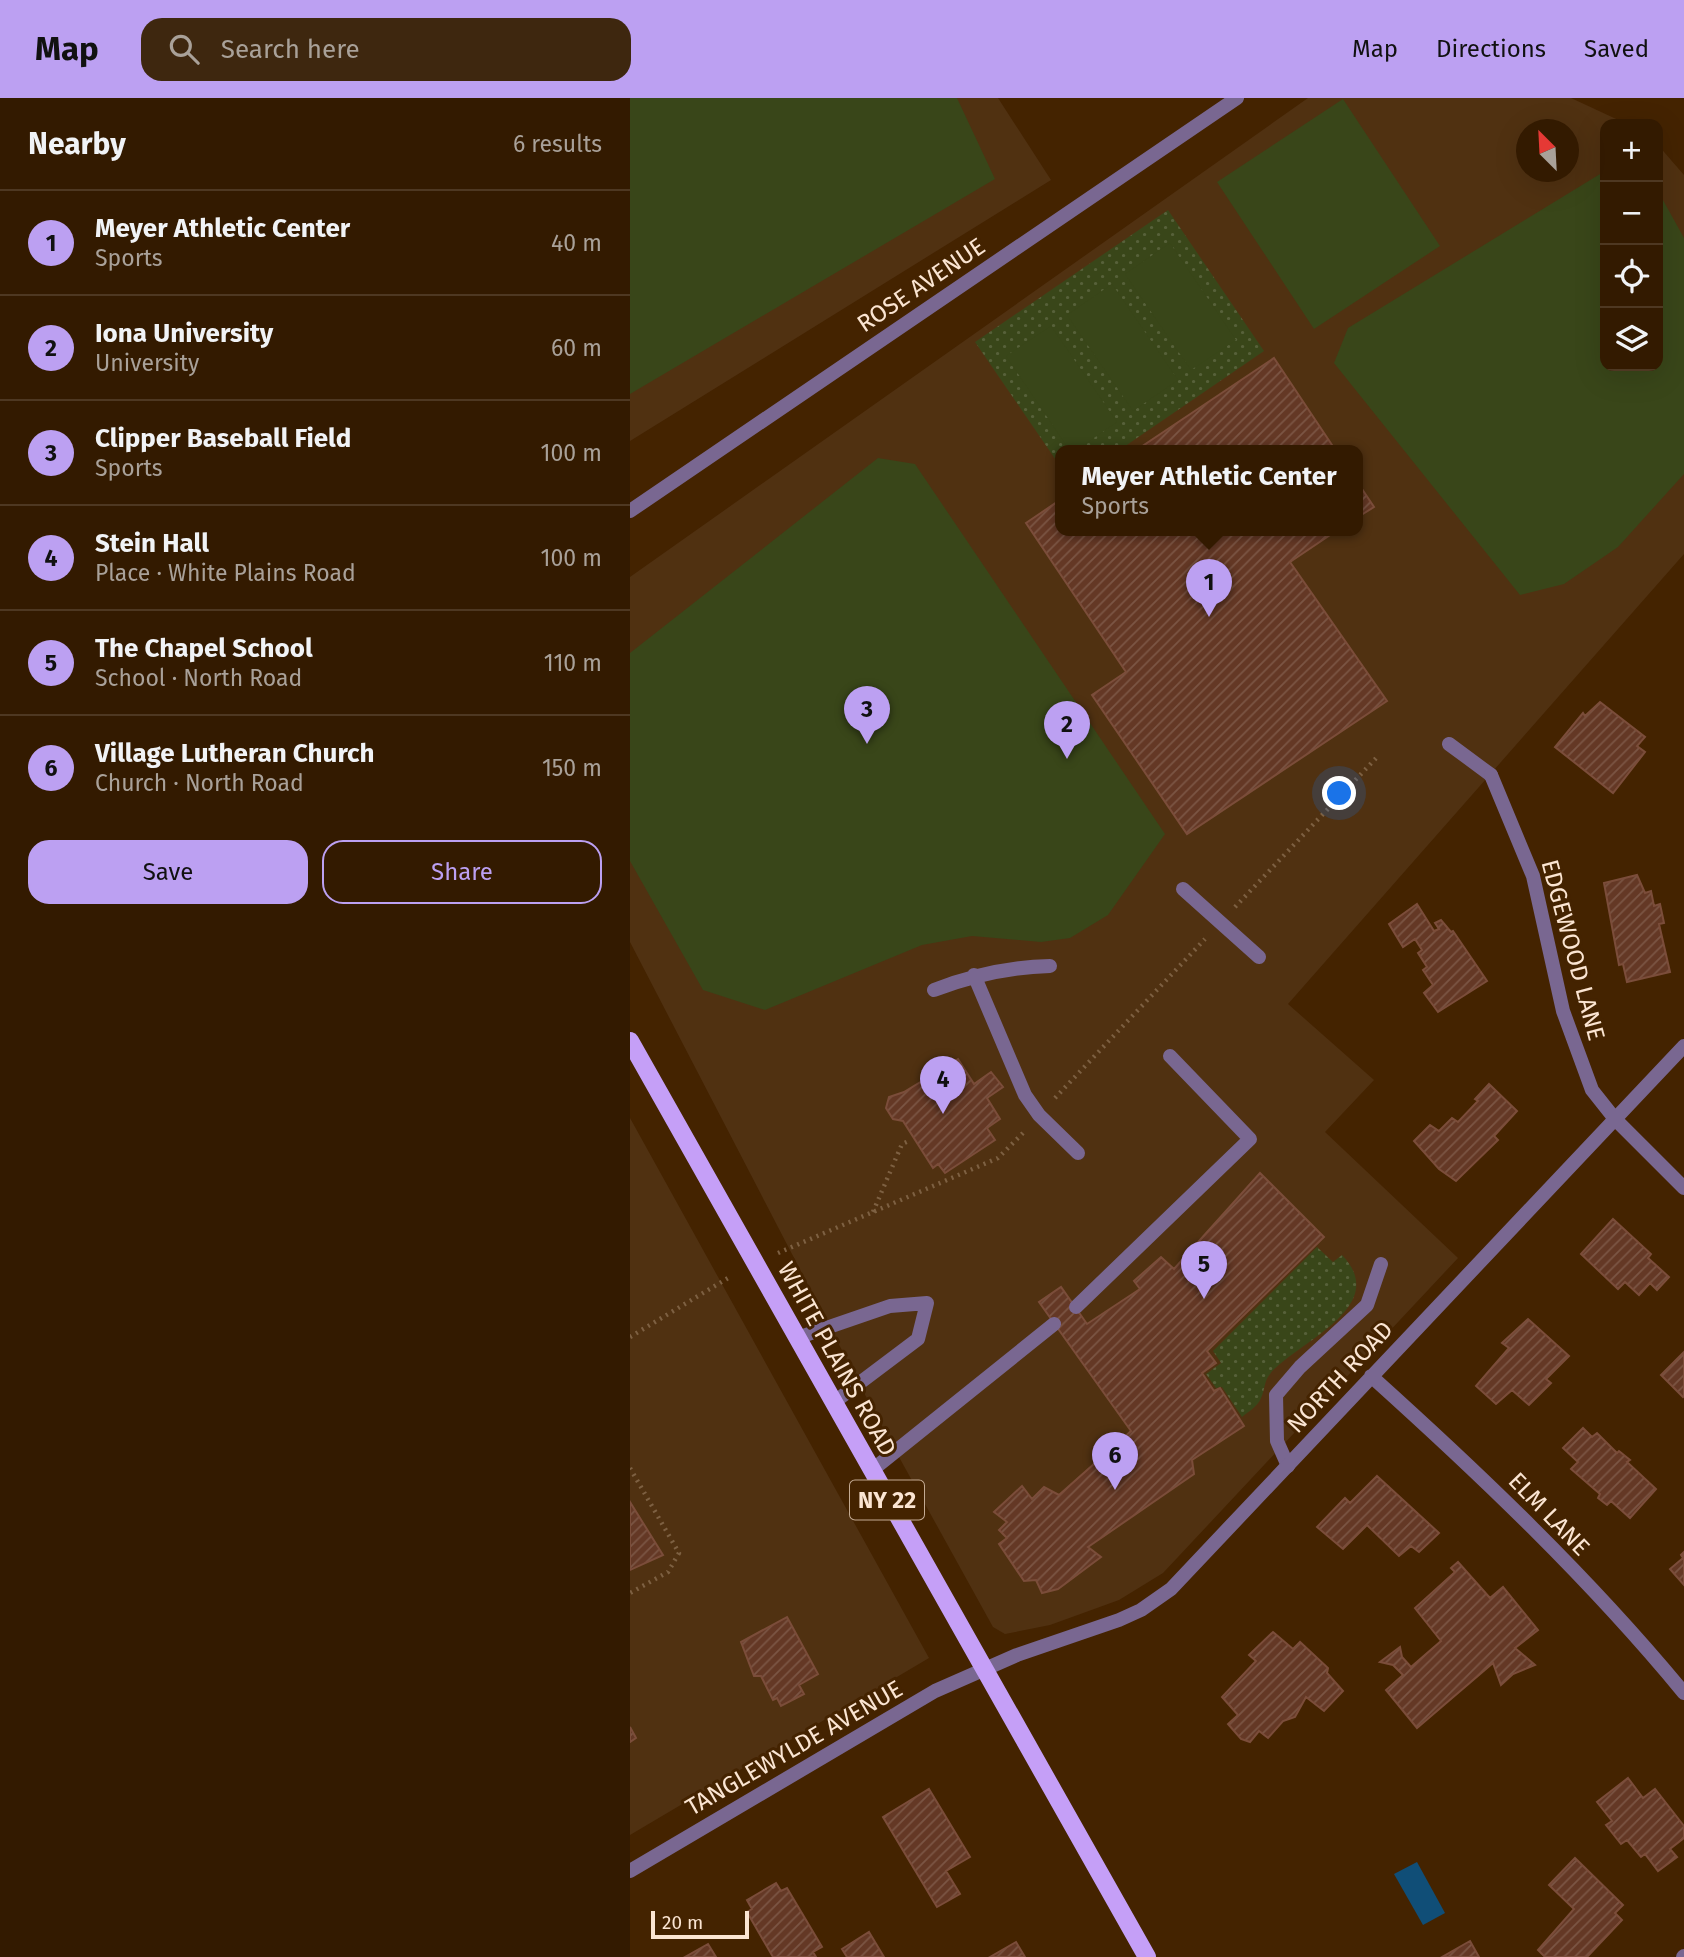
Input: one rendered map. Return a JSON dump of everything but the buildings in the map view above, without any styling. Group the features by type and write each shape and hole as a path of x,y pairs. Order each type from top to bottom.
{"main road":[{"name":"WHITE PLAINS ROAD","path":"630,1041 1147,1957"}],"street":[{"name":"ROSE AVENUE","path":"630,510 1237,98"},
{"name":"EDGEWOOD LANE","path":"1450,744 1491,775 1533,876 1563,1011 1592,1090 1615,1119 1684,1188"},
{"path":"1183,889 1259,957"},
{"path":"934,990 974,975 1021,966 1050,966"},
{"path":"974,975 1025,1095 1039,1115 1078,1153"},
{"name":"NORTH ROAD","path":"983,1670 1141,1610 1171,1589 1684,1046"},
{"path":"1076,1307 1250,1139 1170,1056"},
{"path":"1288,1466 1277,1441 1276,1395 1300,1367 1367,1305 1381,1264"},
{"path":"797,1338 890,1307 927,1303 918,1339 833,1403"},
{"path":"871,1471 1054,1324"},
{"name":"ELM LANE","path":"1371,1376 1472,1467 1617,1617 1684,1693"},
{"name":"TANGLEWYLDE AVENUE","path":"630,1871 935,1691 983,1670"}],"path":[{"path":"771,1255 998,1158 1379,755"},
{"path":"873,1212 902,1144 909,1141"},
{"path":"630,1337 728,1278"},
{"path":"630,1468 679,1553 668,1572 630,1593"}],"shaded area":[{"path":"630,98 998,98 1051,180 630,441"},
{"path":"1308,98 1571,98 1616,119 1600,119 1600,371 1663,371 1663,151 1684,175 1684,554 1288,1004 1374,1080 1325,1132 1458,1258 1163,1573 1119,1600 1050,1625 1005,1634 993,1627 873,1410 630,942 630,577"},
{"path":"630,1118 929,1658 630,1835"}],"green space":[{"path":"630,98 957,98 995,179 630,394"},
{"path":"1343,99 1440,246 1314,329 1217,182"},
{"path":"1600,174 1600,371 1663,371 1663,200 1684,238 1684,474 1618,547 1564,584 1520,595 1334,363 1348,328"},
{"path":"1168,210 1264,351 1127,445 1055,445 1055,459 975,342"},
{"path":"1170,243 1236,340 1191,370 1125,274"},
{"path":"1112,284 1178,380 1133,411 1067,315"},
{"path":"1051,326 1117,422 1084,445 1066,445 1006,356"},
{"path":"878,458 915,464 1165,834 1108,915 1070,938 1041,942 972,936 922,945 765,1010 703,990 630,861 630,653"},
{"path":"1317,1247 1333,1262 1342,1255 1354,1274 1356,1291 1348,1307 1335,1322 1270,1374 1260,1401 1242,1417 1222,1387 1216,1388 1206,1374 1221,1363 1213,1351"}],"water":[{"path":"1417,1862 1445,1913 1423,1925 1394,1874"}],"place":[{"name":"Meyer Athletic Center","path":"1209,617"},
{"name":"Clipper Baseball Field","path":"867,744"},
{"name":"Iona University","path":"1067,759"},
{"name":"Stein Hall","path":"943,1114"},
{"name":"The Chapel School","path":"1204,1299"},
{"name":"Village Lutheran Church","path":"1115,1490"}]}
